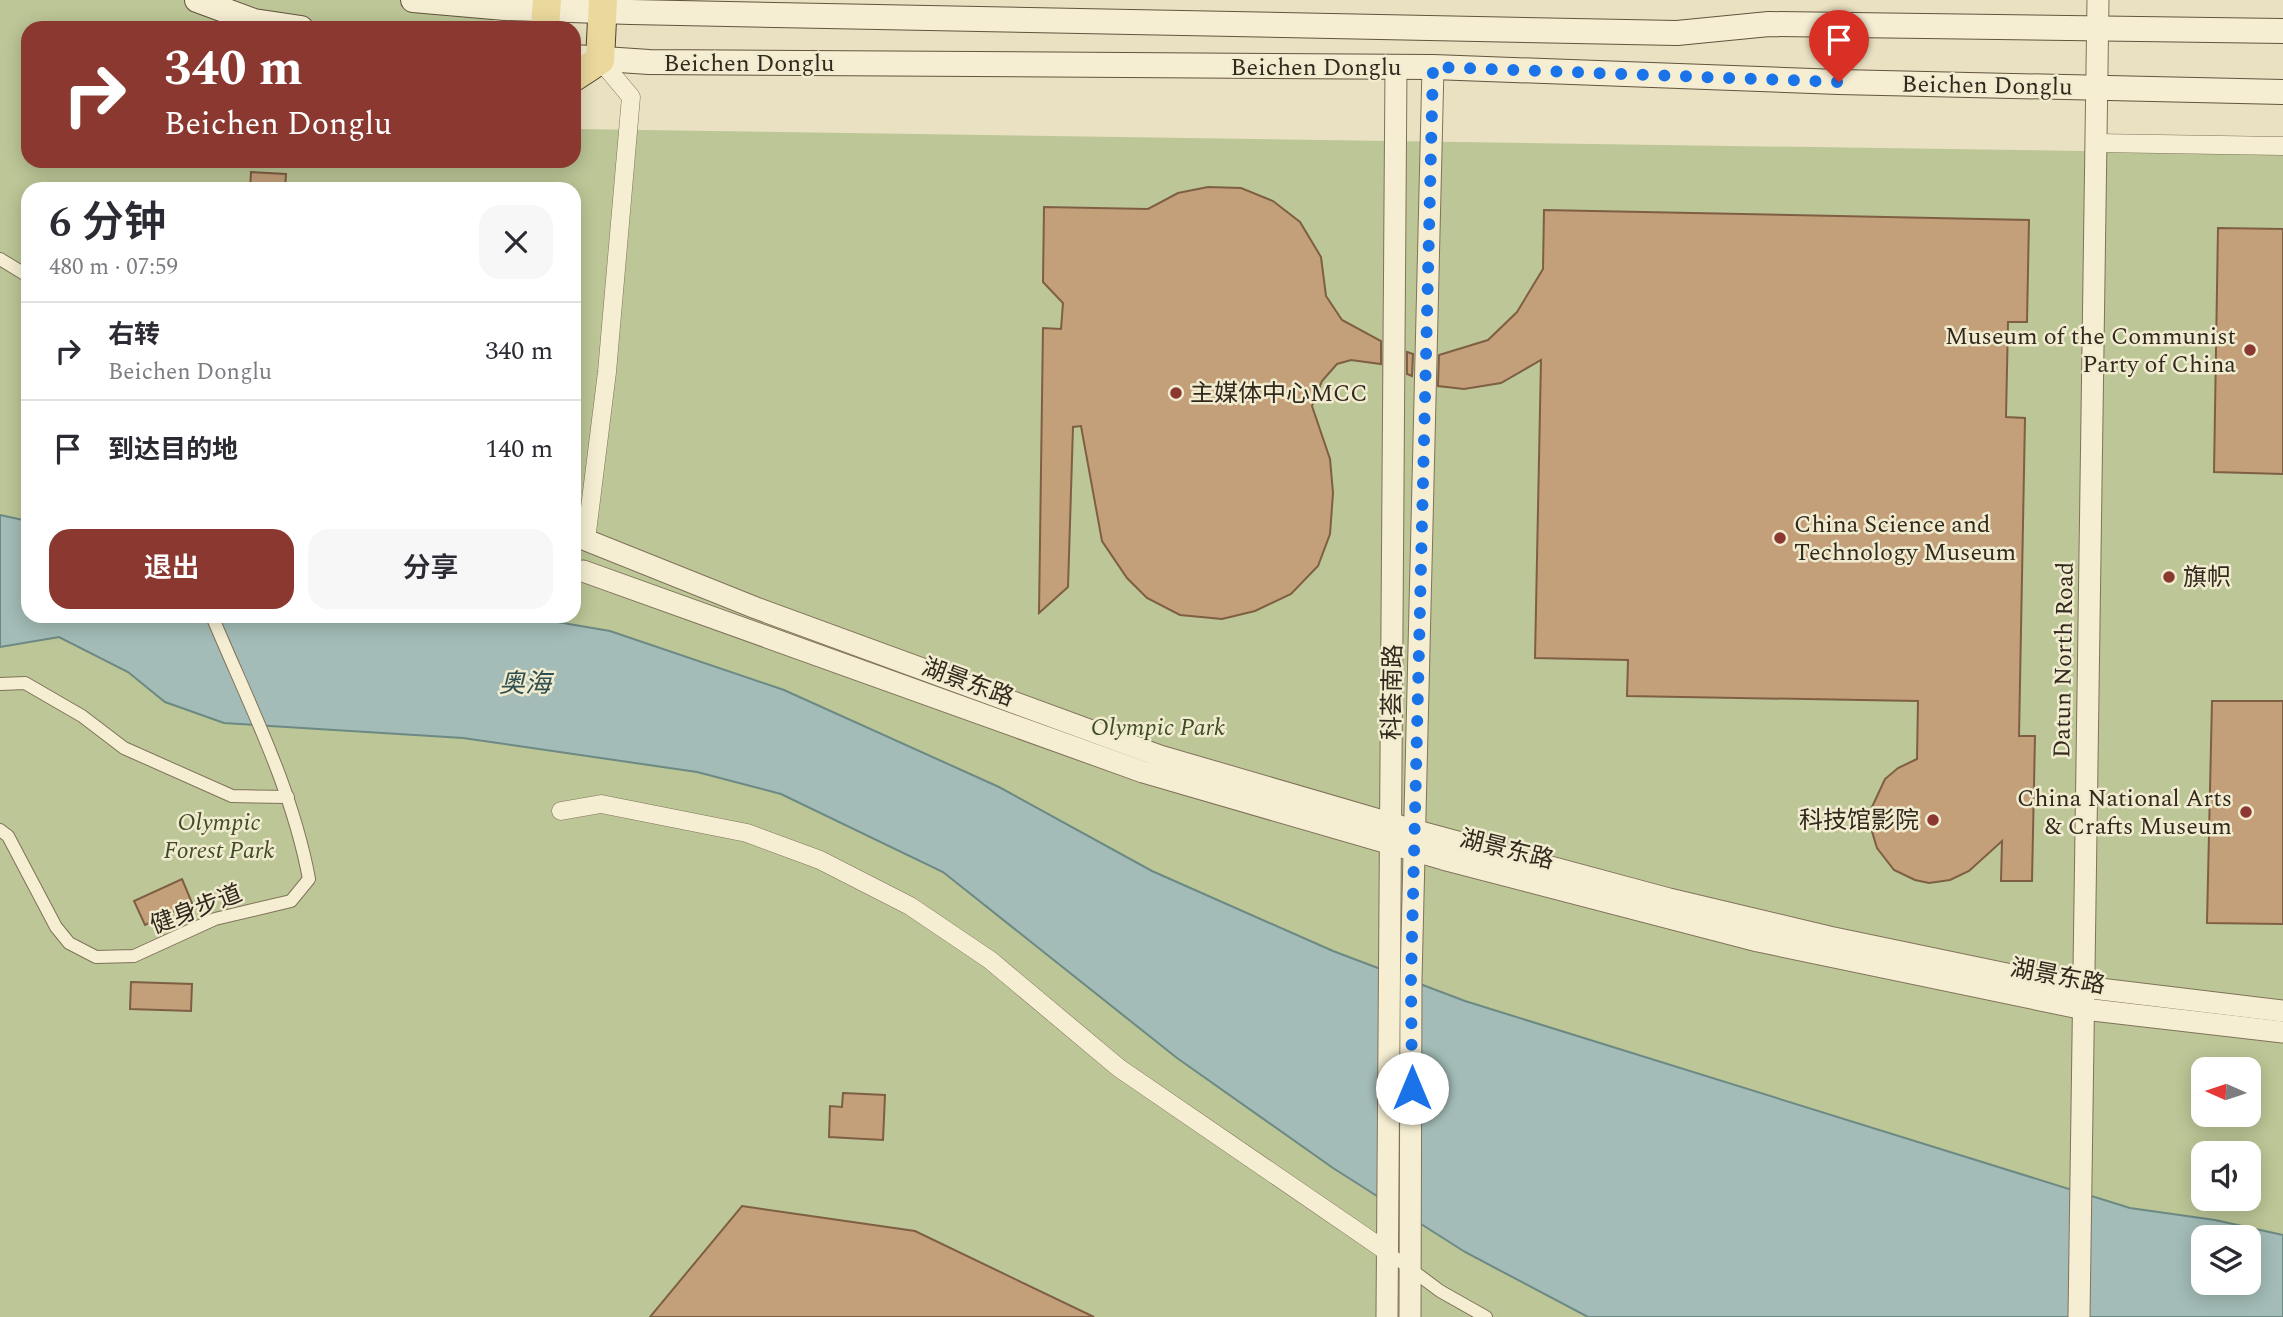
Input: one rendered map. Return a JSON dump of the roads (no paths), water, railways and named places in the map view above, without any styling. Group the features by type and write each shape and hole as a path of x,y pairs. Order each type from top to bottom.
{"main road":[{"path":"197,0 254,21"},
{"name":"Beichen Donglu","path":"413,0 546,12 603,5 1677,33 1769,23 2283,31"},
{"path":"587,59 603,5"},
{"name":"Beichen Donglu","path":"587,59 1433,67 2283,92"}],"street":[{"name":"Datun North Road","path":"2079,1317 2098,0"},
{"path":"586,540 607,372 631,97 587,59"},
{"name":"科荟南路","path":"1410,1317 1413,1224 1411,980 1417,841 1433,67"},
{"name":"科荟南路","path":"1387,1317 1390,1207 1388,976 1396,68"},
{"path":"2096,143 2283,146"},
{"path":"0,259 21,272"},
{"name":"湖景东路","path":"586,540 1160,756 1389,833"},
{"name":"湖景东路","path":"583,571 1143,772 1389,833 1758,941 2084,1009 2283,1032"},
{"path":"658,598 658,583 669,573"},
{"name":"健身步道","path":"0,830 8,836 56,927 69,943 96,957 134,956 215,919 291,901 309,879 302,842 288,797 215,623"},
{"path":"0,684 25,682 82,716 124,748 232,796 288,797"},
{"path":"561,811 601,804 747,834 820,860 910,906 990,960 1119,1068 1389,1253 1411,1271 1486,1317"},
{"name":"湖景东路","path":"1417,841 1776,925 2050,983 2283,1011"}],"water":[{"name":"奥海","path":"0,515 21,520 21,623 563,623 610,631 784,690 999,787 1152,871 1333,951 1465,1001 2130,1208 2238,1225 2191,1225 2191,1295 2261,1295 2261,1230 2283,1235 2283,1317 1588,1317 1465,1252 1333,1168 1177,1058 943,872 781,794 697,772 463,738 224,723 165,702 128,672 59,637 0,647"}],"place":[{"name":"Museum of the Communist Party of China","path":"2250,350"},
{"name":"主媒体中心MCC","path":"1176,393"},
{"name":"China Science and Technology Museum","path":"1780,538"},
{"name":"旗帜","path":"2169,577"},
{"name":"China National Arts & Crafts Museum","path":"2246,812"},
{"name":"科技馆影院","path":"1933,820"}],"park label":[{"name":"Olympic Park","path":"1158,727"},
{"name":"Olympic Forest Park","path":"219,836"}]}
